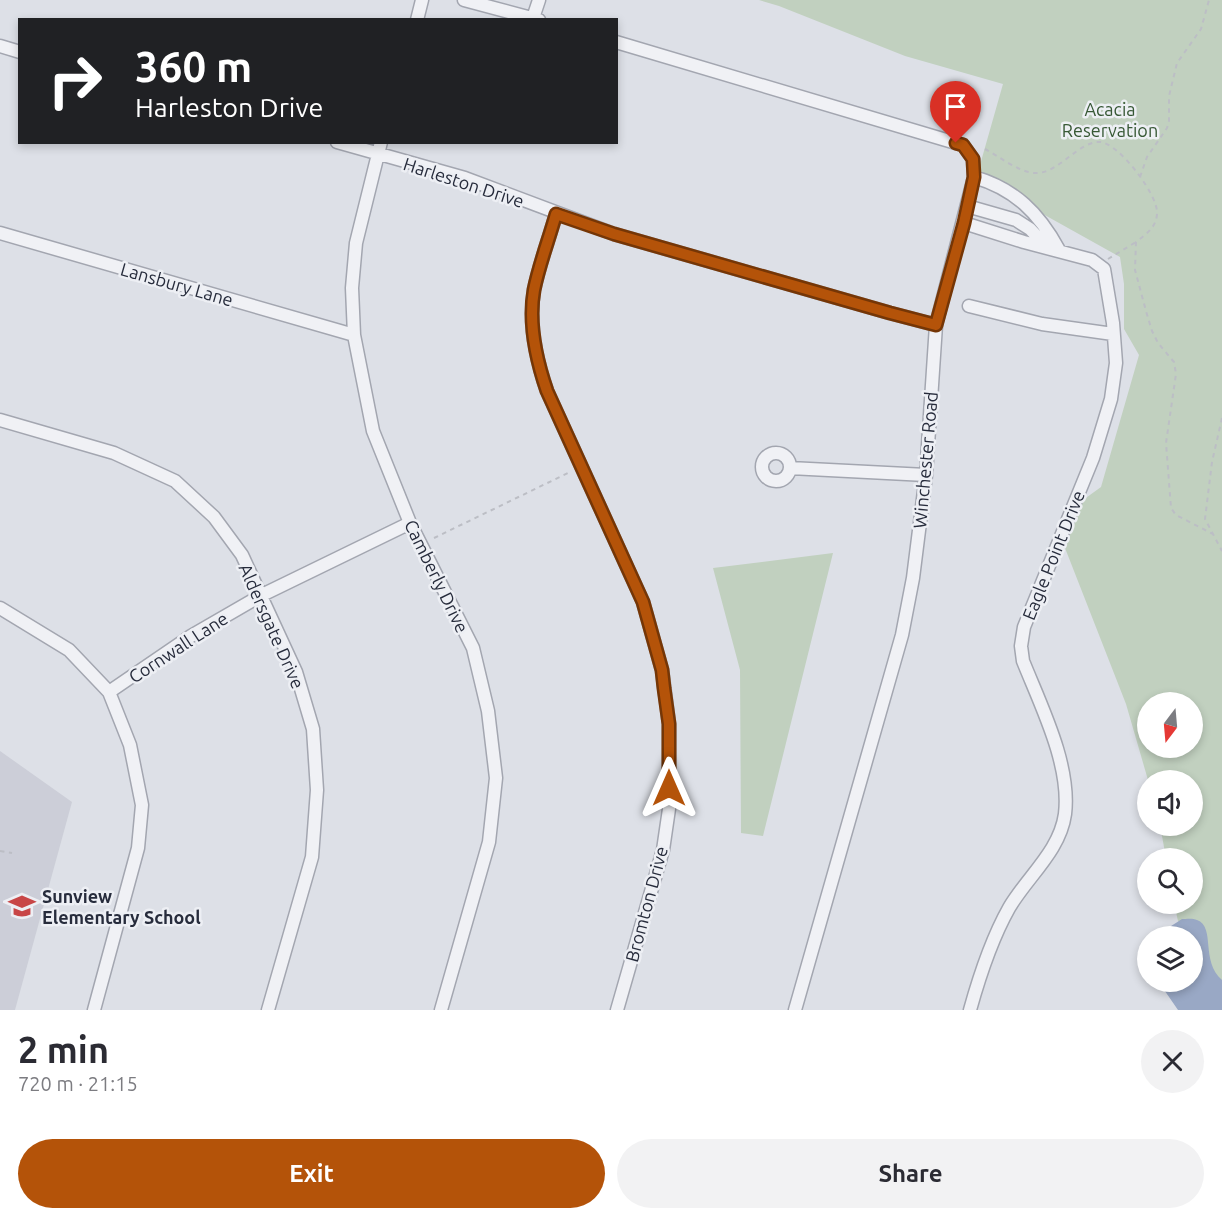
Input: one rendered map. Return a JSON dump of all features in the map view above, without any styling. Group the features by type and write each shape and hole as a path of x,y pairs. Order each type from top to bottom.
{"street":[{"path":"418,18 422,0"},
{"path":"464,0 532,18"},
{"path":"536,18 538,0"},
{"name":"Winchester Road","path":"618,43 963,145 973,159 974,177 964,223 936,325 926,475 913,578 902,635 795,1010"},
{"path":"0,46 18,51"},
{"name":"Harleston Drive","path":"351,144 380,148 614,234 936,325"},
{"name":"Camberly Drive","path":"380,148 356,243 352,288 354,334 373,431 410,523 473,648 488,711 496,778 489,842 441,1010"},
{"path":"974,177 991,182 1027,205 1047,228 1052,248"},
{"path":"967,206 1016,220 1052,248"},
{"name":"Bromton Drive","path":"556,214 534,291 532,327 538,364 547,391 643,602 662,670 669,724 669,809 663,850 617,1010"},
{"path":"964,223 1092,260 1099,265"},
{"name":"Lansbury Lane","path":"0,233 354,334"},
{"name":"Eagle Point Drive","path":"970,1010 981,970 997,932 1010,906 1051,850 1062,827 1065,812 1061,763 1023,661 1021,646 1024,627 1093,458 1111,399 1116,363 1104,269 1099,265"},
{"path":"969,306 1042,324 1113,334"},
{"name":"Aldersgate Drive","path":"0,420 114,453 175,481 214,517 242,555 296,672 313,729 317,790 312,857 268,1010"},
{"path":"790,468 926,475"},
{"name":"Cornwall Lane","path":"109,692 191,636 260,596 410,523"},
{"path":"0,608 69,650 109,692 130,745 142,805 138,848 94,1010"}],"path":[{"path":"1140,177 1147,157 1167,128 1169,96 1177,63 1201,29 1209,0"},
{"path":"985,149 1016,167 1036,173 1051,169 1090,144 1100,142 1112,145 1154,196 1158,212 1156,222 1150,231 1099,265"},
{"path":"987,156 988,151"},
{"path":"1136,242 1135,270 1152,331 1158,343 1174,362 1176,374 1166,443 1171,508 1176,515 1213,534"},
{"path":"1222,418 1209,481 1205,519 1222,551"},
{"path":"434,537 568,473"},
{"path":"0,851 12,853"}],"shaded area":[{"name":"Sunview Elementary School","path":"0,751 72,802 15,1010 0,1010"}],"green space":[{"name":"Acacia Reservation","path":"759,0 1222,0 1222,1010 1203,992 1203,926 1183,926 1178,921 1176,914 1203,914 1203,848 1164,848 1162,836 1203,836 1203,770 1145,770 1142,758 1203,758 1203,692 1137,692 1137,742 1126,704 1065,548 1083,500 1101,487 1139,355 1124,329 1124,284 1120,257 989,184 978,172 1003,84 905,56"},
{"path":"833,553 763,836 741,833 740,670 713,568"}],"water":[{"path":"1182,919 1197,920 1203,924 1211,964 1222,980 1222,1010 1178,1010 1166,992 1203,992 1203,926 1171,926"}],"place":[{"name":"Sunview Elementary School","path":"22,906"}],"route":[{"path":"669,788 669,724 662,670 643,602 547,391 538,364 532,327 534,291 556,214 614,234 936,325 974,177 973,159 963,145 956,143"}]}
